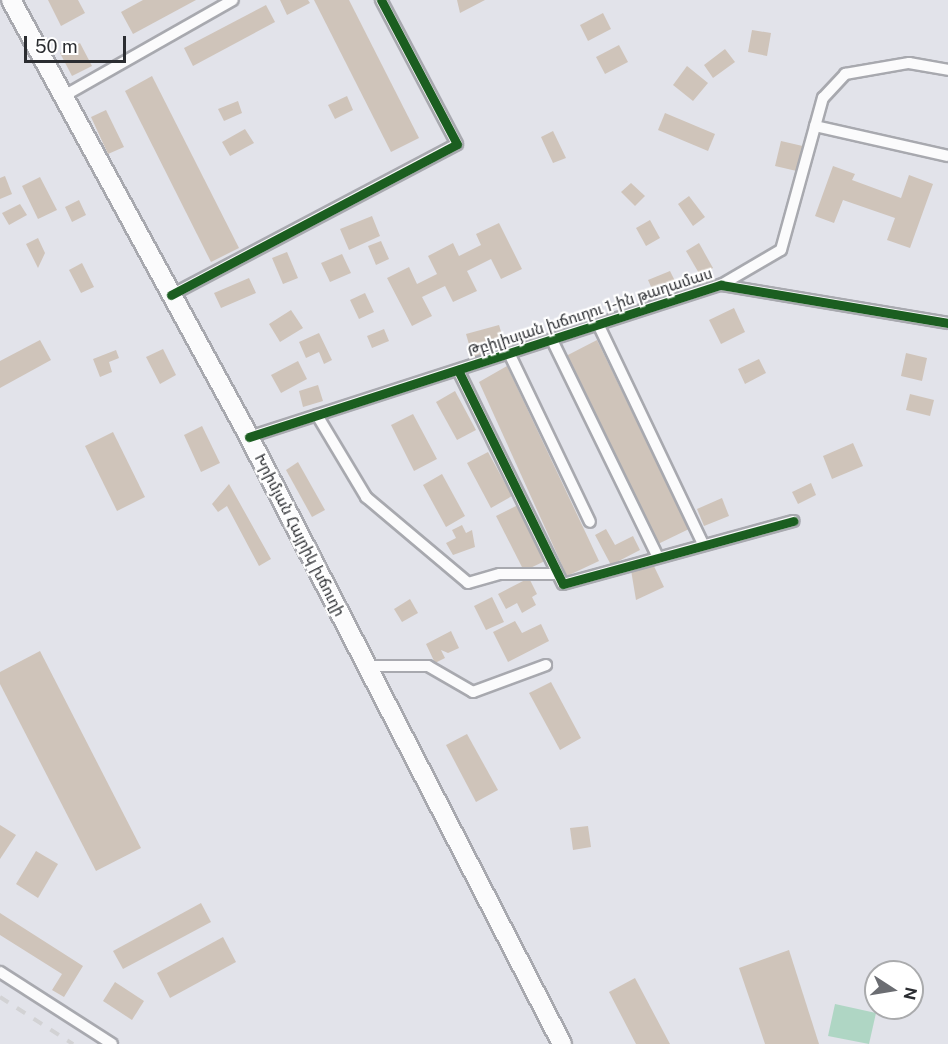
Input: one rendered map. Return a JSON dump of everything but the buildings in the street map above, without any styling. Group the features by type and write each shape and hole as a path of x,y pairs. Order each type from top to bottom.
{"highway":[{"name":"Խրիմյան Հայրիկ խճուղի","path":"11,0 249,437 562,1044"}],"street":[{"path":"64,96 233,0"},
{"path":"171,294 457,144 381,0"},
{"path":"721,285 781,250 823,98 845,74 909,63 948,70"},
{"path":"815,126 948,156"},
{"name":"Թբիլիսյան խճուղու 1-ին թաղամաս","path":"249,437 721,285 948,323"},
{"path":"599,326 704,544"},
{"path":"552,339 657,555"},
{"path":"509,353 590,522"},
{"path":"458,370 563,585 657,555 794,521"},
{"path":"317,415 366,497 468,583 500,574 557,574"},
{"path":"367,666 428,666 473,692 546,665"},
{"path":"0,972 111,1044"}],"green space":[{"path":"835,1004 864,1010 864,1020 874,1020 869,1044 828,1036"}],"railway":[{"path":"0,997 73,1044"}],"cycle path":[{"path":"171,295 457,144 381,0"},
{"path":"249,437 721,285 948,323"},
{"path":"458,370 563,584 794,521"}]}
